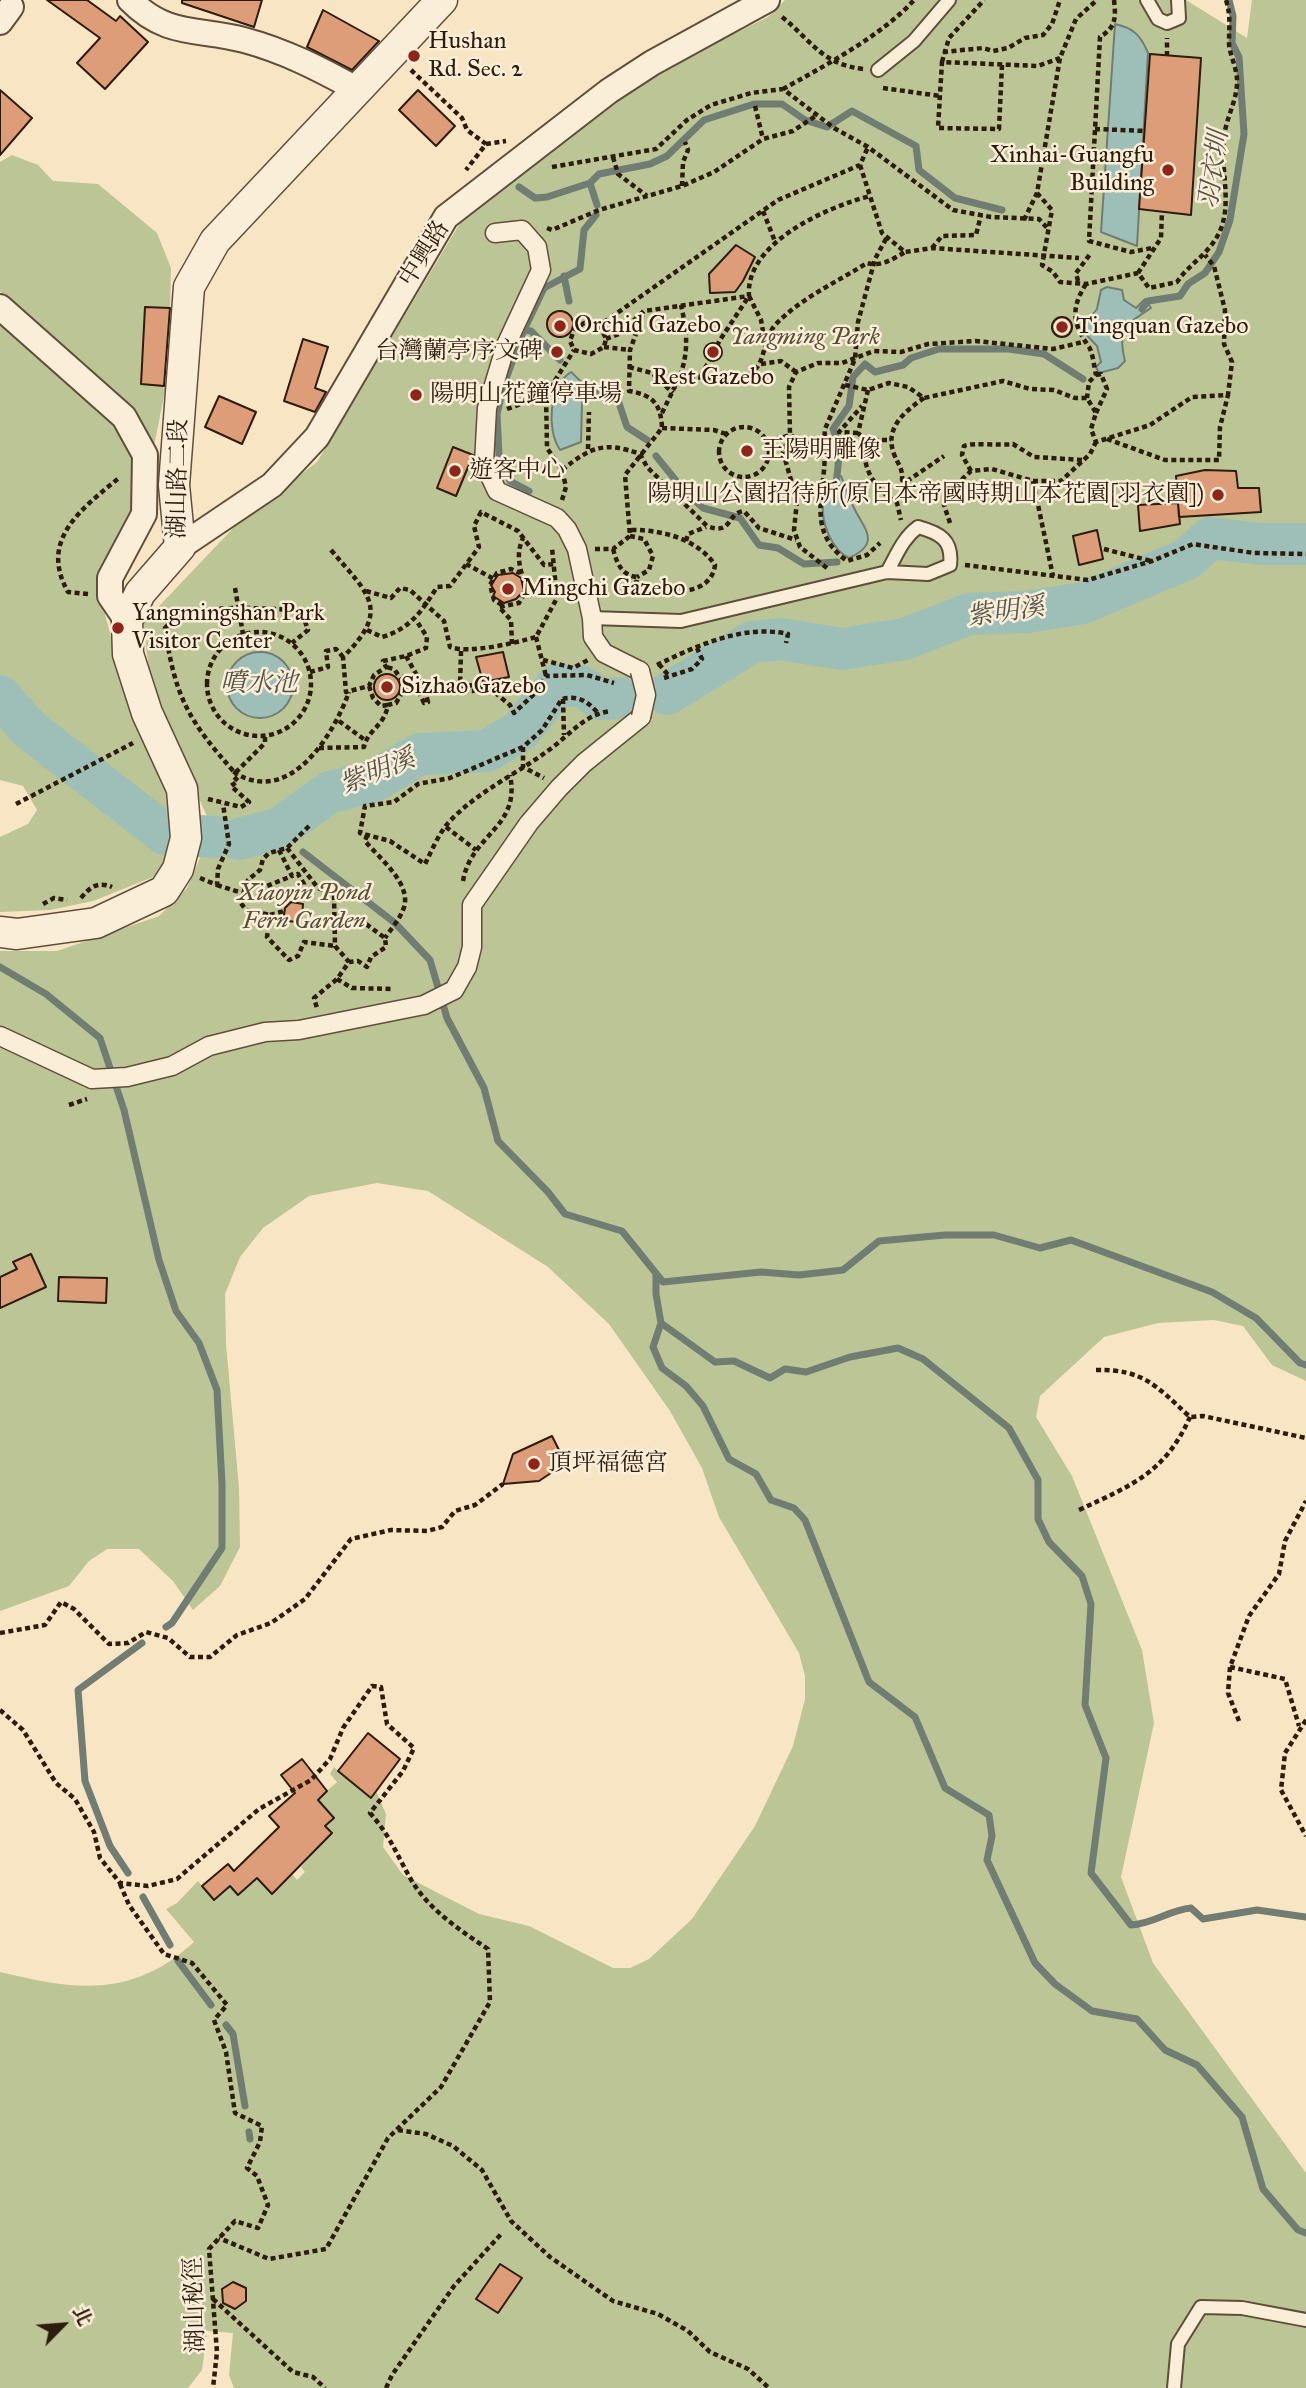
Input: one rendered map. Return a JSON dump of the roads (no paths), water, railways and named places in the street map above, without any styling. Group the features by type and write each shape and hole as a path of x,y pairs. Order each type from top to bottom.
{"street":[{"path":"130,0 151,20 184,30 242,40 301,59 358,90"},
{"name":"湖山路二段","path":"0,932 38,932 96,923 164,891 178,869 186,838 182,789 147,713 128,654 127,621 140,593 180,548 174,485 189,287 215,241 442,0"},
{"name":"中興路","path":"180,548 272,485 317,437 446,217 609,91 652,63 769,7"},
{"path":"0,1037 92,1079 127,1077 172,1066 209,1046 265,1032 322,1026 419,1006 454,990 467,967 472,947 472,905 529,823 559,788 641,717 646,695 640,671 604,653 593,637 592,618 576,548 562,524 497,491 484,463 487,408 506,345 541,270 537,247 522,230 495,233"},
{"path":"0,307 124,416 145,454 144,514 110,578 110,596 127,621"}],"lane":[{"path":"878,70 914,41 949,0"},
{"path":"1147,0 1158,19 1167,23 1179,18 1178,0"},
{"path":"592,618 681,621 887,572 928,573 950,565 951,553 947,541 937,533 918,527 904,538 898,555 887,572"},
{"path":"1174,2388 1178,2344 1201,2307 1242,2308 1306,2320"}],"water":[{"path":"1115,24 1136,34 1148,53 1137,246 1101,232"},
{"path":"1107,287 1122,290 1124,300 1136,308 1145,299 1151,308 1125,329 1122,342 1125,361 1118,368 1099,373 1096,367 1101,362 1097,346 1081,329 1097,309 1101,290"},
{"path":"571,372 591,391 582,402 581,442 560,450 553,431 552,408 558,387"},
{"path":"841,476 868,535 865,547 849,558 837,549 833,542 823,511 824,501 835,477"},
{"name":"噴水池","path":"260,652 273,655 283,662 290,672 293,685 290,698 283,708 273,715 260,718 247,715 237,708 230,698 227,685 230,672 237,662 247,655"}],"waterway":[{"name":"羽衣圳","path":"1142,309 1148,301 1180,296 1188,284 1205,273 1219,252 1230,220 1244,134 1239,57 1232,43 1233,16 1229,0"},
{"path":"519,187 535,198 547,197 590,183 599,174 650,164 667,156 704,120 754,104 782,104 805,120 827,127 852,111 916,146 919,170 955,198 1002,210"},
{"path":"590,183 597,205"},
{"path":"560,360 531,331 524,330 544,288 580,269 584,230 596,215"},
{"path":"564,276 569,301"},
{"path":"524,330 504,384 497,414 499,455 510,481 529,491"},
{"path":"836,485 840,447 833,429 849,406 853,377 865,364 875,372 903,365 911,358 939,349 1009,349 1044,354 1083,379"},
{"path":"586,386 602,397"},
{"path":"618,400 627,427 647,440"},
{"path":"656,456 686,493 703,508 740,518 759,545 778,548 804,564 837,562"},
{"name":"紫明溪","path":"667,694 752,642 780,639 842,649 905,639 969,614 1027,612 1083,603 1187,559 1210,538 1260,544 1306,544"},
{"name":"紫明溪","path":"239,839 278,829 330,792 372,782 420,754 487,751 520,731 557,685 581,686 601,699 625,698"},
{"name":"紫明溪","path":"0,696 29,729 165,834"},
{"name":"紫明溪","path":"278,829 282,833"},
{"name":"紫明溪","path":"198,836 215,837"},
{"path":"303,852 395,923 430,960 447,1018 484,1088 498,1141 548,1192 565,1214 622,1231 663,1282 761,1272 799,1275 843,1270 879,1241 945,1235 994,1235 1040,1248 1071,1240 1212,1292 1256,1318 1300,1363 1306,1365"},
{"path":"0,967 46,994 100,1038 124,1110 159,1260 176,1311 199,1343 217,1390 222,1548 172,1623 166,1627"},
{"path":"656,1274 661,1323 653,1347 662,1368 686,1386 703,1406 729,1459 756,1474 771,1500 794,1508 805,1520 869,1682 915,1717 945,1788 989,1815 992,1836 987,1860 1035,1963 1055,1984 1092,2011 1137,2019 1165,2050 1197,2065 1242,2117 1263,2189 1298,2230 1306,2233"},
{"path":"661,1323 715,1362 734,1361 770,1378 785,1369 806,1372 850,1357 898,1348 923,1359 1009,1428 1038,1480 1038,1519 1049,1542 1082,1576 1091,1604 1085,1705 1106,1758 1091,1873 1131,1925 1191,1908 1203,1919 1257,1910 1306,1917"},
{"path":"128,1873 110,1846 85,1781 78,1690 142,1643"},
{"path":"143,1897 170,1945"},
{"path":"178,1961 211,2005"},
{"path":"226,2025 233,2034 245,2106"},
{"path":"249,2132 250,2139"}],"place":[{"name":"Hushan Rd. Sec. 2","path":"414,56"},
{"name":"Xinhai-Guangfu Building","path":"1168,170"},
{"name":"Orchid Gazebo","path":"560,326"},
{"name":"Tingquan Gazebo","path":"1062,327"},
{"name":"台灣蘭亭序文碑","path":"557,352"},
{"name":"Rest Gazebo","path":"713,352"},
{"name":"陽明山花鐘停車場","path":"416,395"},
{"name":"王陽明雕像","path":"747,451"},
{"name":"遊客中心","path":"455,471"},
{"name":"陽明山公園招待所(原日本帝國時期山本花園[羽衣園])","path":"1218,495"},
{"name":"Mingchi Gazebo","path":"508,589"},
{"name":"Yangmingshan Park Visitor Center","path":"118,628"},
{"name":"Sizhao Gazebo","path":"387,687"},
{"name":"頂坪福德宮","path":"534,1464"}],"park label":[{"name":"Yangming Park","path":"805,338"},
{"name":"Xiaoyin Pond Fern Garden","path":"304,908"}]}
